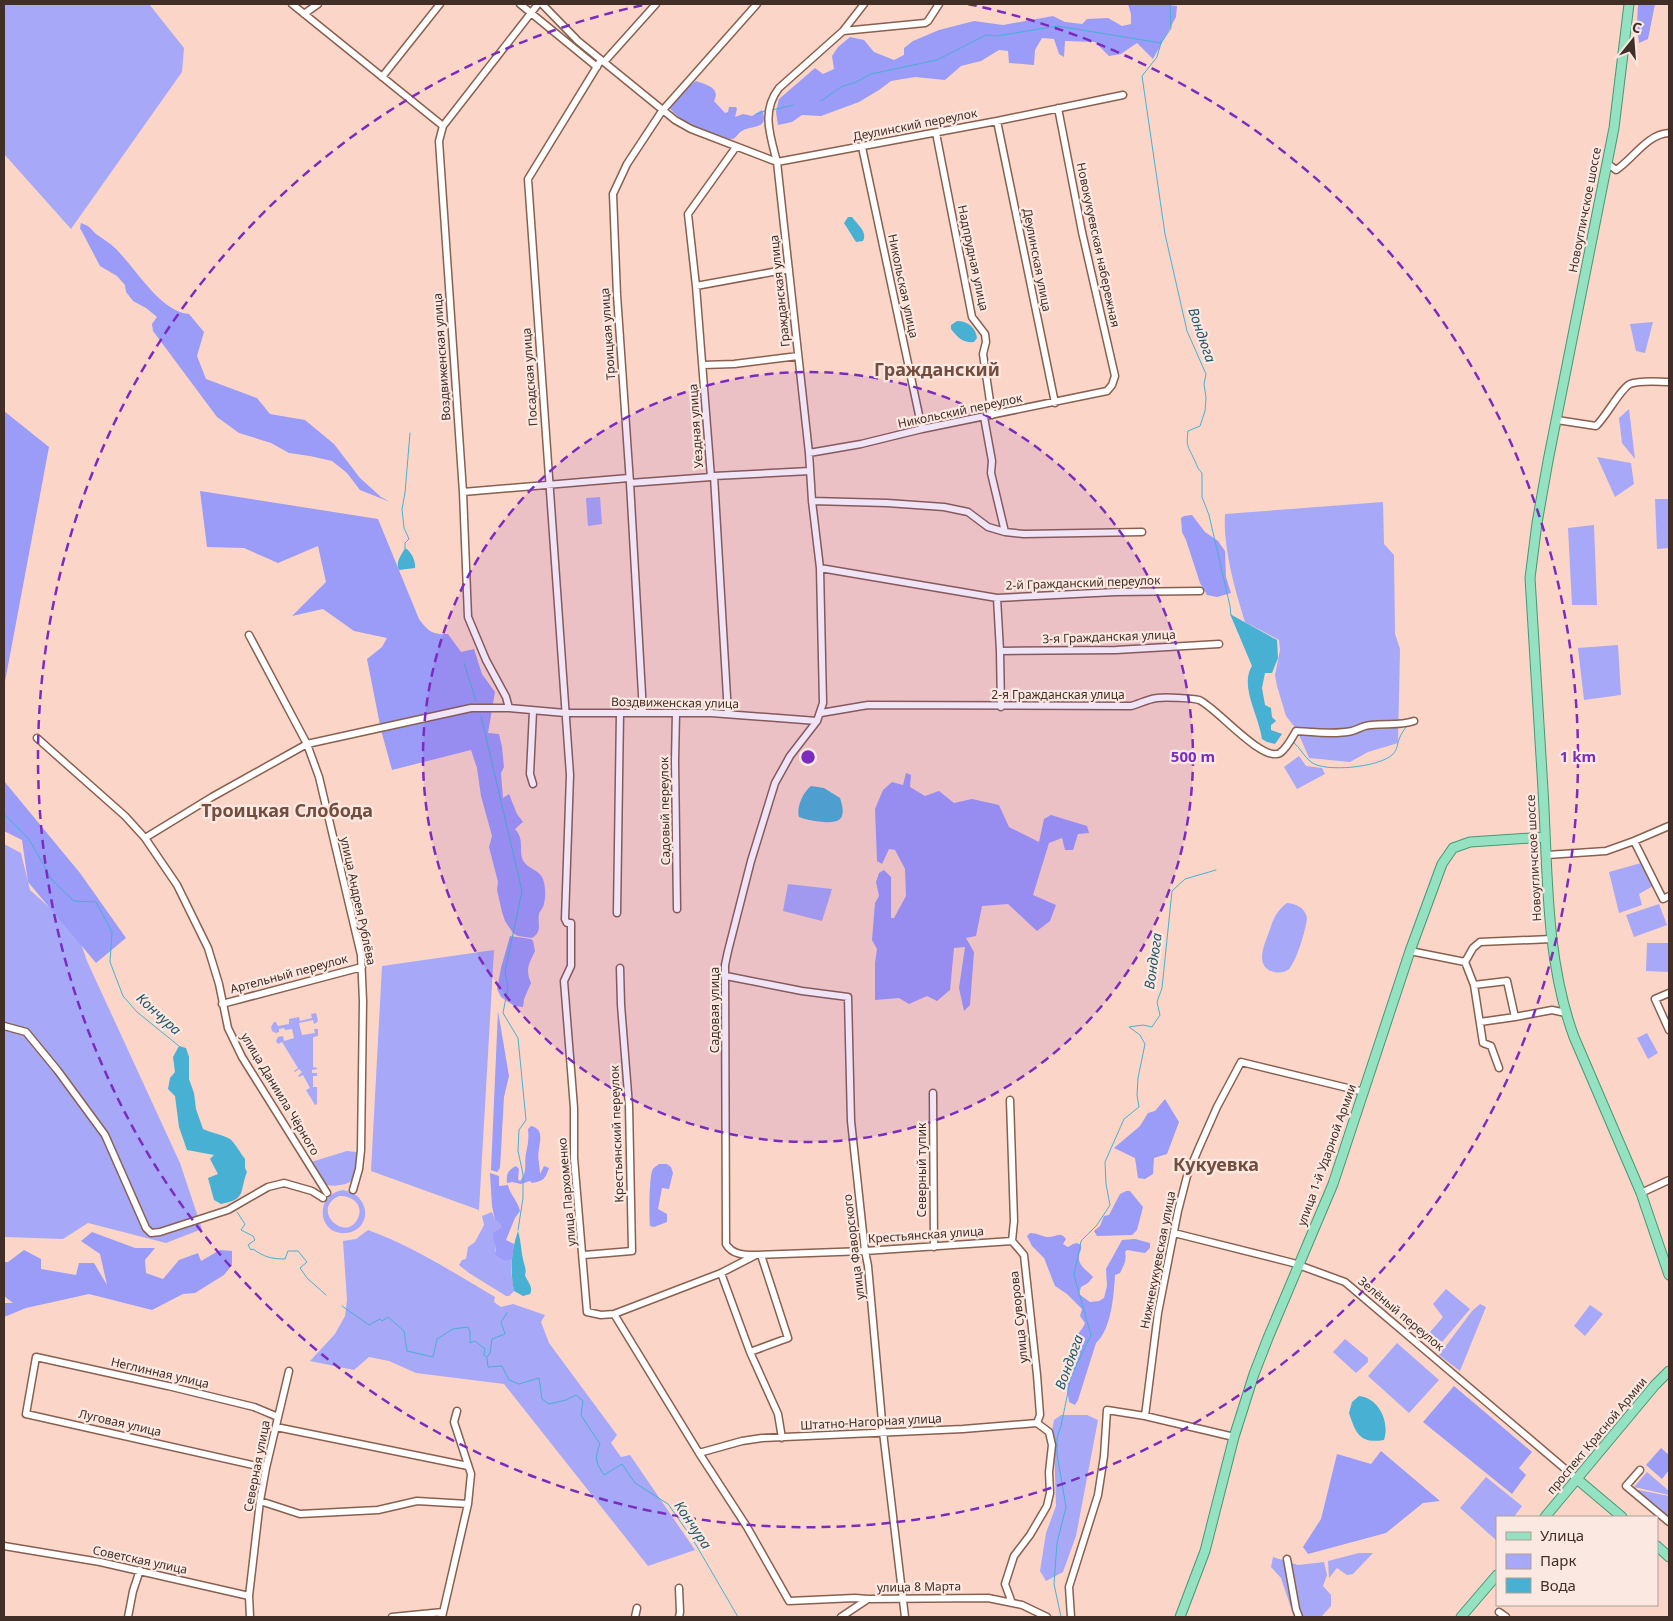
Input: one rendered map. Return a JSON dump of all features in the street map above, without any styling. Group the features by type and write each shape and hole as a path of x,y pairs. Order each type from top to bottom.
{"main road":[{"name":"Новоугличское шоссе","path":"1630,4 1620,86 1607,163 1537,523 1530,578 1552,939 1558,981 1566,1013 1641,1193 1669,1275"},
{"name":"улица 1-й Ударной Армии","path":"1180,1617 1210,1534 1234,1437 1257,1365 1333,1184 1439,869 1453,848 1476,840 1545,837"},
{"name":"проспект Красной Армии","path":"1546,1516 1655,1385 1669,1371"},
{"path":"1577,1479 1621,1516"},
{"path":"1658,1547 1669,1557"},
{"path":"1461,1617 1496,1576"}],"street":[{"path":"292,4 443,126 538,4"},
{"path":"304,14 318,4"},
{"path":"382,77 440,4"},
{"path":"520,4 597,67"},
{"path":"542,4 578,41 675,120 691,129 777,162"},
{"name":"Посадская улица","path":"566,713 548,484 528,179 597,67 656,4"},
{"name":"Троицкая улица","path":"643,712 617,295 613,194 627,164 662,111 757,4"},
{"path":"777,162 768,126 768,111 772,97 779,88 843,32 864,4"},
{"path":"843,32 924,23 928,21 939,4"},
{"name":"Деулинский переулок","path":"777,162 936,133 1123,95"},
{"name":"Новокукуевская набережная","path":"1058,108 1082,232 1115,376 1112,385"},
{"name":"Деулинская улица","path":"997,121 1054,403"},
{"name":"Воздвиженская улица","path":"443,126 439,141 463,492 468,617 486,660 506,697 508,708 566,713 711,713 817,721"},
{"name":"Надпрудная улица","path":"936,133 972,317 985,334 986,342 983,354 992,416"},
{"path":"1604,177 1616,170 1655,137 1669,133"},
{"name":"Уездная улица","path":"728,714 712,477 688,214 736,147"},
{"name":"Никольская улица","path":"862,147 922,429"},
{"name":"Гражданская улица","path":"777,162 820,568 824,703"},
{"path":"1607,163 1616,170"},
{"path":"696,286 789,269"},
{"path":"702,365 734,364 798,356"},
{"path":"1557,420 1596,426 1607,414 1626,386 1632,383 1669,382"},
{"name":"Никольский переулок","path":"809,453 860,444 922,429 1108,391 1112,385"},
{"path":"984,417 992,461 991,473 1005,532"},
{"path":"463,492 548,484 810,471"},
{"path":"812,501 944,507 968,512 988,527 1005,532 1024,534 1142,532"},
{"name":"2-й Гражданский переулок","path":"820,568 997,598 1115,592 1200,591"},
{"path":"997,598 1001,707"},
{"name":"улица Андрея Рублёва","path":"249,635 307,744 319,777 357,938 362,967 363,1010 361,1150 359,1169 353,1190"},
{"name":"3-я Гражданская улица","path":"1000,651 1116,650 1219,644"},
{"name":"2-я Гражданская улица","path":"821,713 868,705 1131,706 1157,698 1198,700 1207,704 1240,734 1270,753 1276,754 1288,745 1296,731 1352,731 1365,725 1402,724 1414,721"},
{"name":"Садовая улица","path":"758,1255 742,1255 729,1249 726,1244 725,965 751,861 775,783 790,756 817,721 824,703"},
{"path":"145,838 212,797 307,744 471,708 508,708"},
{"path":"533,784 530,774 534,711"},
{"name":"улица Пархоменко","path":"566,713 570,775 565,919 567,923 570,923 571,966 564,981 574,1108 574,1158 584,1256 587,1312 600,1315 614,1314"},
{"path":"617,913 620,713"},
{"name":"Садовый переулок","path":"676,713 677,909"},
{"name":"улица Даниила Чёрного","path":"4,1026 26,1032 58,1071 105,1135 146,1228 151,1233 160,1232 228,1210 268,1187 284,1183 325,1196 242,1057 228,1028 219,984 208,948 177,885 145,838 103,796 37,738"},
{"path":"1547,855 1606,851 1669,826"},
{"path":"1634,841 1663,899 1669,896"},
{"path":"1465,962 1473,948 1480,942 1552,939"},
{"path":"1410,951 1465,962"},
{"path":"1465,962 1474,985 1483,1043 1491,1046 1498,1068"},
{"name":"Артельный переулок","path":"222,1004 362,967"},
{"name":"Крестьянский переулок","path":"584,1256 632,1251 628,1106 620,968"},
{"name":"улица Фаворского","path":"726,976 802,991 848,997 851,1121 868,1266 883,1432 905,1617"},
{"path":"1474,985 1507,981 1514,1017"},
{"path":"1669,993 1655,999 1669,1030"},
{"path":"1480,1022 1552,1010 1566,1013"},
{"name":"Нижнекукуевская улица","path":"1145,1416 1158,1313 1178,1211 1187,1176 1217,1107 1242,1062 1364,1092"},
{"name":"Северный тупик","path":"933,1093 934,1247"},
{"path":"1010,1100 1014,1221 1012,1241"},
{"path":"1641,1193 1669,1180"},
{"name":"Зелёный переулок","path":"1174,1233 1298,1265 1345,1282 1577,1479"},
{"name":"Крестьянская улица","path":"614,1314 721,1273 758,1255 865,1251 1012,1241"},
{"name":"улица Суворова","path":"1012,1241 1024,1255 1040,1415 1037,1423"},
{"path":"750,1352 788,1338 758,1255"},
{"path":"721,1273 750,1352 778,1414 782,1438"},
{"path":"614,1314 700,1454"},
{"name":"Неглинная улица","path":"36,1357 254,1407 278,1417"},
{"name":"Луговая улица","path":"36,1357 26,1414 266,1468"},
{"name":"Северная улица","path":"250,1596 260,1501 289,1371"},
{"path":"1071,1617 1069,1587 1098,1494 1104,1456 1107,1410 1145,1416 1234,1437"},
{"path":"392,1617 442,1615 468,1504 471,1474 454,1422 457,1411"},
{"path":"1012,1603 1005,1584 1014,1556 1030,1535 1047,1506 1050,1493 1049,1472 1052,1445 1049,1432 1037,1423"},
{"name":"Штатно-Нагорная улица","path":"700,1454 762,1438 963,1429 1037,1423"},
{"path":"276,1427 468,1466"},
{"name":"улица 8 Марта","path":"700,1454 746,1527 789,1601 855,1598 988,1598 1022,1605 1047,1617"},
{"path":"1640,1470 1626,1486 1669,1522"},
{"path":"260,1501 300,1514 378,1510 417,1501 468,1504"},
{"name":"Советская улица","path":"4,1546 140,1570 250,1596"},
{"path":"1287,1559 1299,1617"},
{"path":"128,1617 133,1591 140,1570"},
{"path":"679,1588 679,1617"},
{"path":"250,1596 250,1617"},
{"path":"841,1617 868,1599"},
{"path":"635,1617 637,1608"},
{"path":"1499,1612 1506,1617"}],"green space":[{"path":"4,4 149,4 184,48 182,72 71,229 4,154"},
{"path":"1653,322 1645,353 1636,351 1630,324"},
{"path":"1629,409 1635,459 1622,443 1619,418"},
{"path":"1597,457 1631,463 1634,484 1615,497"},
{"path":"600,497 602,524 588,526 586,498"},
{"path":"1655,499 1669,499 1669,548 1657,549"},
{"path":"1383,502 1384,544 1394,555 1395,634 1400,649 1398,743 1368,752 1350,762 1309,758 1297,730 1286,716 1277,686 1275,675 1280,650 1279,640 1245,622 1228,555 1225,514"},
{"path":"1594,525 1597,605 1572,605 1568,528"},
{"path":"1618,645 1621,695 1584,700 1578,648"},
{"path":"1299,756 1306,766 1322,768 1325,774 1297,789 1284,767"},
{"path":"4,844 21,853 30,890 77,932 87,961 180,1163 202,1229 166,1243 88,1223 63,1239 4,1237"},
{"path":"1641,863 1653,886 1639,894 1642,905 1619,913 1609,872"},
{"path":"788,884 832,889 822,921 783,911"},
{"path":"1287,903 1294,904 1302,909 1307,918 1295,960 1289,969 1280,973 1268,969 1264,965 1262,955 1275,916"},
{"path":"1659,904 1667,925 1634,937 1626,915"},
{"path":"1647,943 1669,943 1669,972 1646,971"},
{"path":"494,950 479,1210 371,1171 382,966"},
{"path":"316,1013 318,1021 316,1023 314,1024 313,1020 299,1023 302,1035 315,1033 314,1029 318,1029 318,1036 313,1037 313,1067 317,1068 312,1070 312,1073 317,1073 317,1076 313,1076 313,1087 317,1087 317,1104 315,1105 306,1090 310,1088 303,1075 298,1076 302,1072 299,1069 294,1071 298,1068 282,1042 278,1044 276,1041 278,1037 283,1036 284,1041 294,1038 292,1029 279,1029 279,1032 276,1033 272,1031 271,1027 274,1022 278,1026 289,1024 289,1019 299,1017 300,1021 312,1018 311,1014"},
{"path":"1647,1033 1658,1053 1648,1059 1637,1038"},
{"path":"347,1151 358,1154 353,1179 346,1184 327,1185 311,1162"},
{"path":"343,1190 359,1198 365,1212 361,1226 346,1233 337,1232 330,1228 325,1222 323,1207 333,1193","holes":["339,1196 344,1196 356,1202 359,1209 358,1218 353,1225 346,1228 333,1222 329,1216 328,1209 331,1202"]},
{"path":"492,1212 495,1220 501,1227 492,1233 496,1246 495,1252 507,1260 512,1259 511,1271 514,1291 509,1296 506,1296 459,1265 462,1260 466,1259 468,1247 475,1242 484,1225 482,1216"},
{"path":"368,1230 385,1236 449,1269 495,1297 494,1302 501,1307 513,1304 545,1315 541,1322 549,1343 617,1435 611,1443 621,1457 630,1455 695,1550 648,1566 504,1384 416,1373 389,1361 369,1357 354,1370 310,1361 335,1334 345,1316 347,1300 343,1241 356,1239"},
{"path":"1446,1289 1470,1309 1442,1342 1439,1340 1432,1348 1424,1339 1443,1317 1433,1304"},
{"path":"1480,1304 1486,1307 1460,1371 1439,1355 1472,1311"},
{"path":"1590,1305 1603,1314 1585,1336 1574,1326"},
{"path":"1345,1339 1368,1358 1368,1362 1356,1373 1333,1352"},
{"path":"1397,1343 1439,1380 1409,1413 1368,1376"},
{"path":"1061,1415 1087,1415 1098,1420 1076,1536 1063,1572 1046,1581 1040,1571 1046,1533 1056,1506 1052,1431 1054,1420"},
{"path":"1647,1472 1669,1491 1669,1495 1634,1487"},
{"path":"1486,1477 1522,1506 1515,1516 1496,1516 1496,1540 1460,1508"},
{"path":"1633,1489 1669,1496 1669,1513 1667,1515"},
{"path":"1359,1553 1373,1553 1353,1574 1347,1575 1337,1568 1329,1578 1328,1561"},
{"path":"1273,1557 1298,1565 1324,1562 1327,1575 1323,1586 1331,1595 1331,1606 1321,1617 1294,1617 1281,1578 1271,1567"}],"shaded area":[{"path":"1128,4 1177,6 1176,17 1153,59 1137,43 1121,54 1109,56 1095,42 1065,41 1064,57 1059,54 1054,39 1042,38 1035,50 1034,65 1009,63 1008,51 999,50 981,61 961,66 945,80 915,77 891,81 859,102 821,116 802,115 792,122 778,125 776,112 779,99 815,68 823,74 834,69 832,56 838,47 850,37 864,40 874,52 894,60 904,55 904,48 913,41 939,30 974,21 1003,25 1053,16 1065,22 1082,24 1087,19 1108,18 1122,26 1131,24"},
{"path":"1638,4 1655,4 1648,39 1639,43 1637,23"},
{"path":"696,81 708,85 714,90 716,96 714,101 725,113 728,112 729,107 736,107 735,117 743,114 752,116 762,110 764,121 759,126 742,131 733,139 717,136 689,123 674,113 669,107"},
{"path":"81,223 115,248 168,306 189,314 204,332 197,356 206,379 257,398 270,414 305,420 334,444 360,478 381,497 390,502 360,490 347,473 332,461 289,453 271,443 239,433 217,417 153,331 152,324 157,317 133,301 126,292 125,285 117,276 100,266 80,228"},
{"path":"4,411 49,447 4,687"},
{"path":"200,491 378,519 419,619 431,631 438,634 448,634 461,652 474,649 482,674 495,692 488,733 499,734 502,747 504,767 501,773 503,798 509,794 517,814 523,822 515,829 521,842 522,858 528,866 542,877 544,884 545,900 539,914 539,930 532,938 518,936 513,933 505,921 502,912 497,890 498,882 489,847 492,836 481,796 477,768 471,750 392,770 381,730 367,659 382,647 387,638 354,631 323,609 292,616 326,582 318,546 278,563 244,548 207,547"},
{"path":"1192,515 1205,532 1218,541 1225,551 1226,577 1231,593 1217,597 1207,595 1200,583 1182,532 1181,518"},
{"path":"906,773 911,775 910,787 925,796 939,791 954,803 972,799 999,805 1009,827 1039,842 1044,819 1051,815 1087,826 1089,833 1078,834 1073,850 1065,850 1062,838 1049,843 1033,895 1056,905 1050,921 1037,931 1008,904 982,906 976,936 966,938 974,952 970,1005 964,1011 959,988 965,947 954,948 950,990 937,1001 927,996 909,1004 899,998 875,1000 877,949 872,940 875,903 879,896 876,882 879,873 884,870 891,877 891,918 894,918 906,896 905,869 895,850 889,849 882,864 877,861 875,809 883,790 892,782 903,785"},
{"path":"4,781 80,873 126,938 96,963 28,882 22,840 4,831"},
{"path":"510,936 531,939 535,951 528,967 531,983 524,999 523,1007 514,1006 501,997 497,989"},
{"path":"498,1011 509,1076 504,1097 500,1168 497,1172 491,1170"},
{"path":"1165,1099 1179,1122 1167,1154 1154,1158 1153,1174 1145,1179 1138,1178 1135,1158 1114,1148 1140,1126 1148,1113 1155,1111"},
{"path":"531,1126 540,1132 538,1155 540,1174 544,1166 549,1168 548,1172 544,1179 532,1183 530,1181 521,1184 507,1183 508,1173 516,1166 519,1169 518,1179 520,1181 524,1174 528,1129"},
{"path":"659,1164 667,1164 671,1167 673,1173 669,1189 662,1188 658,1209 667,1214 667,1222 654,1227 650,1226 650,1187 653,1169"},
{"path":"490,1173 499,1176 499,1186 508,1185 520,1211 506,1240 514,1244 512,1259 509,1260 503,1260 495,1254 496,1248 492,1233 501,1227 495,1220 492,1206"},
{"path":"1130,1191 1143,1207 1137,1230 1132,1235 1097,1236 1094,1231 1100,1226 1104,1216 1109,1215 1120,1194"},
{"path":"92,1232 135,1248 155,1248 145,1260 146,1273 163,1279 179,1260 198,1253 201,1261 220,1250 232,1251 232,1265 224,1275 195,1293 183,1294 152,1310 89,1294 26,1308 4,1317 4,1303 13,1303 4,1296 4,1262 8,1262 24,1250 41,1259 41,1269 76,1275 79,1263 94,1263 107,1285 100,1254 81,1241"},
{"path":"1030,1233 1047,1237 1062,1235 1066,1239 1063,1244 1068,1247 1077,1243 1081,1245 1080,1263 1093,1277 1081,1287 1079,1294 1090,1302 1099,1301 1104,1298 1107,1286 1106,1269 1122,1240 1135,1239 1150,1243 1150,1248 1145,1253 1127,1250 1125,1252 1124,1265 1120,1273 1115,1275 1113,1302 1108,1321 1105,1330 1096,1343 1075,1405 1069,1402 1066,1381 1077,1360 1075,1351 1076,1340 1085,1323 1080,1316 1082,1309 1067,1294 1055,1286 1044,1258 1032,1246 1027,1236"},
{"path":"1454,1386 1532,1452 1519,1468 1526,1475 1512,1494 1423,1422"},
{"path":"1661,1448 1669,1455 1669,1470 1662,1479 1646,1465"},
{"path":"1381,1451 1440,1501 1423,1503 1386,1533 1308,1554 1303,1547 1321,1519 1337,1454 1371,1464"}],"water":[{"path":"848,217 852,217 861,228 864,234 863,241 856,242 844,223"},
{"path":"957,321 965,322 973,328 977,338 974,342 964,341 951,329 951,325"},
{"path":"405,548 413,556 415,568 399,570 398,561"},
{"path":"1230,614 1277,640 1278,658 1272,673 1265,673 1262,688 1265,705 1271,708 1272,717 1276,721 1271,725 1271,730 1282,734 1275,744 1262,739 1249,692 1249,674 1252,666"},
{"path":"811,786 824,788 840,798 843,814 839,820 823,822 799,817 798,809 801,800"},
{"path":"179,1046 186,1048 189,1057 189,1079 203,1129 230,1139 245,1159 247,1172 241,1194 235,1200 221,1204 214,1200 208,1178 218,1174 210,1159 214,1155 187,1150 179,1127 175,1096 168,1089 170,1078 175,1072 173,1057"},
{"path":"518,1231 526,1269 525,1275 531,1289 530,1294 523,1296 514,1291 512,1276 513,1253"},
{"path":"1359,1396 1372,1401 1381,1412 1385,1426 1384,1440 1364,1439 1354,1427 1349,1413 1352,1402"}],"waterway":[{"name":"Вондюга","path":"1170,4 1171,28 1161,43 1157,57 1142,76 1165,234 1187,331 1206,374 1204,384 1205,411 1200,426 1188,431 1187,443 1202,473 1202,497 1209,515 1231,615"},
{"path":"821,101 841,87 871,74 937,60 986,35 997,36 1057,26 1161,43"},
{"path":"772,110 793,105"},
{"path":"756,114 765,111"},
{"path":"405,548 405,543 409,539 404,528 402,509 410,433"},
{"path":"464,663 476,701"},
{"path":"481,716 522,891 505,972 508,987 503,1013 518,1038 526,1120 519,1130 518,1151 523,1174 523,1198 518,1230"},
{"path":"1293,742 1311,762 1318,765 1339,768 1352,767 1376,763 1392,755 1406,727"},
{"name":"Кончура","path":"4,814 29,839 52,880 74,901 96,902 112,932 110,962 123,996 137,1012 179,1046"},
{"name":"Вондюга","path":"1061,1617 1054,1584 1057,1543 1066,1507 1057,1454 1057,1438 1071,1377 1091,1335 1074,1275 1081,1241 1097,1225 1110,1205 1106,1184 1105,1162 1124,1119 1139,1107 1137,1095 1138,1078 1145,1044 1140,1035 1129,1027 1143,1025 1152,1027 1160,1015 1157,1002 1162,988 1172,891 1185,879 1216,870"},
{"name":"Кончура","path":"237,1212 245,1224 241,1230 253,1236 255,1240 248,1245 251,1250 253,1249 276,1259 285,1259 288,1251 298,1251 307,1262 300,1268 307,1278 326,1295"},
{"name":"Кончура","path":"342,1306 369,1325 388,1317 404,1331 407,1351 433,1357 437,1339 453,1329 468,1327 470,1343 475,1341 485,1349 484,1355 487,1358 488,1367 502,1366 509,1380 519,1384 539,1378 542,1399 549,1404 566,1400 576,1395 583,1401 581,1415 600,1444 597,1460 604,1475 622,1464 635,1483 668,1504 692,1538 738,1617"},
{"path":"487,1357 490,1353 492,1339 505,1334 501,1322 507,1313"}],"district":[{"name":"Гражданский","path":"937,370"},
{"name":"Троицкая Слобода","path":"287,811"},
{"name":"Кукуевка","path":"1216,1165"}]}
